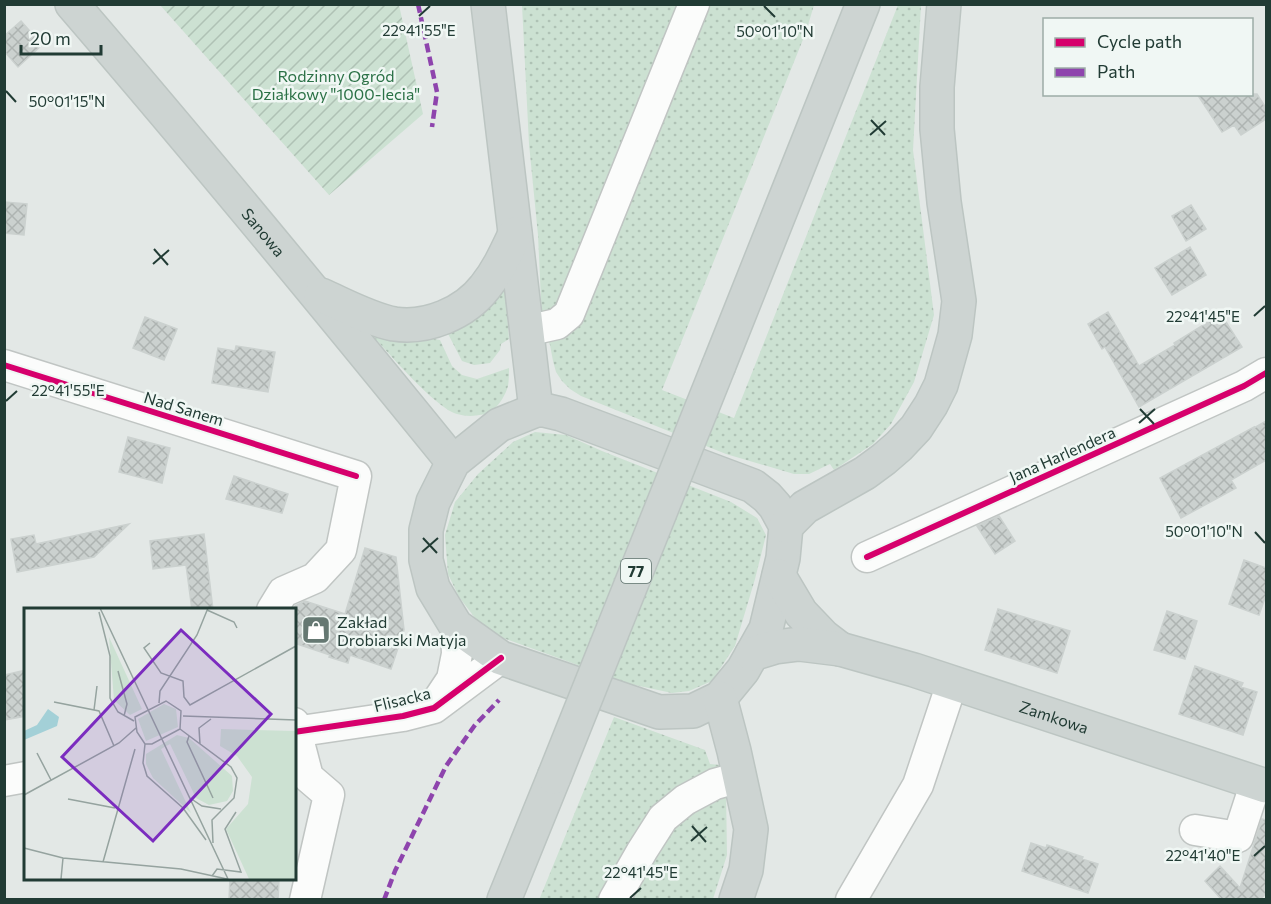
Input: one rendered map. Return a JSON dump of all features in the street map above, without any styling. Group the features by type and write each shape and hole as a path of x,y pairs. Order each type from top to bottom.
{"main road":[{"name":"Sanowa","path":"72,4 165,112 453,462"},
{"path":"488,4 536,410"},
{"path":"786,526 806,507 865,473 899,446 916,428 941,385 955,335 959,301 944,202 937,129 944,4"},
{"name":"77","path":"504,900 719,365 856,11"},
{"path":"316,294 379,320 395,324 413,326 435,321 464,307 484,289 499,268 515,234"},
{"path":"536,410 561,414 753,486 775,506 786,526 783,558 766,629 743,670 720,698 693,711 659,712 501,658 456,626 433,588 426,560 426,530 434,502 453,462 499,425 536,410"},
{"name":"Zamkowa","path":"779,576 801,613 823,636 840,649"},
{"name":"Zamkowa","path":"752,654 775,647 799,644 840,649 914,670 1261,784"},
{"path":"720,698 751,829 746,870 736,900"}],"street":[{"path":"526,331 557,324 569,314 694,4"},
{"name":"Nad Sanem","path":"4,365 356,476 341,550 315,578 283,592 273,608"},
{"name":"Jana Harlendera","path":"867,557 1244,386 1266,373"},
{"name":"Flisacka","path":"434,708 452,679 457,654 456,626"},
{"name":"Flisacka","path":"296,729 403,716 434,708 501,658"},
{"path":"851,900 918,785 952,683"},
{"path":"296,733 308,777 329,795 305,900"},
{"path":"4,781 24,777"},
{"path":"614,900 663,818 685,800 715,784 740,777"},
{"path":"1195,830 1238,837 1261,784"}],"green space":[{"name":"Rodzinny Ogród Działkowy \"1000-lecia\"","path":"160,5 399,5 423,114 329,195"},
{"path":"522,5 814,5 806,32 662,390 734,418 898,5 921,5 913,150 934,315 914,382 891,424 873,444 834,470 830,464 809,474 794,474 726,454 581,396 562,381 556,372 542,321"},
{"path":"504,277 509,339 501,344 500,350 490,363 474,365 462,361 444,326"},
{"path":"366,328 440,340 452,366 462,375 477,379 509,368 505,395 496,407 482,415 457,414 436,401 423,389"},
{"path":"535,432 566,435 731,502 757,518 766,535 755,579 735,646 712,681 689,691 672,693 630,684 503,638 479,623 459,597 448,574 445,535 455,502 478,474 513,442"},
{"path":"614,717 705,750 710,764 720,765 726,791 727,855 713,899 539,900"}],"building":[{"path":"21,21 42,45 18,67 4,51 4,36"},
{"path":"1257,94 1266,108 1266,119 1241,135 1234,125 1222,132 1198,96 1253,96"},
{"path":"4,202 27,204 24,235 4,233"},
{"path":"1191,205 1206,229 1186,241 1172,216"},
{"path":"1190,247 1206,275 1172,295 1155,268"},
{"path":"1108,312 1139,366 1221,314 1242,347 1139,407 1105,347 1102,349 1088,324"},
{"path":"145,317 177,329 164,360 133,348"},
{"path":"236,346 275,352 268,392 212,383 218,348 235,351"},
{"path":"1266,421 1266,460 1231,480 1236,488 1181,518 1160,478"},
{"path":"128,437 170,448 162,483 119,472"},
{"path":"234,476 288,494 282,513 226,499"},
{"path":"999,516 1015,541 995,554 977,526"},
{"path":"129,524 94,557 17,572 11,539 34,535 36,544"},
{"path":"204,534 213,608 192,608 186,565 153,569 150,541"},
{"path":"365,548 396,557 404,630 391,669 350,655 348,663 296,644 295,606 305,601 345,614"},
{"path":"1244,560 1266,568 1266,595 1259,615 1229,604"},
{"path":"998,609 1070,631 1057,673 985,650"},
{"path":"1167,611 1197,621 1185,659 1154,650"},
{"path":"1195,666 1243,683 1241,687 1257,692 1243,735 1179,714"},
{"path":"24,670 24,716 4,720 4,675"},
{"path":"1262,819 1266,820 1266,893 1260,900 1222,900 1205,881 1220,866 1240,888"},
{"path":"1031,843 1046,848 1047,845 1098,864 1088,893 1022,871"},
{"path":"230,880 279,880 278,900 229,900"}],"marked path":[{"path":"418,4 437,92 432,127"},
{"path":"384,900 395,871 446,766 475,725 499,700"}],"cycle path":[{"path":"4,365 356,476"},
{"path":"867,557 1244,386 1266,373"},
{"path":"296,732 403,716 434,708 501,658"}],"place":[{"name":"Zakład Drobiarski Matyja","path":"316,630"}]}
